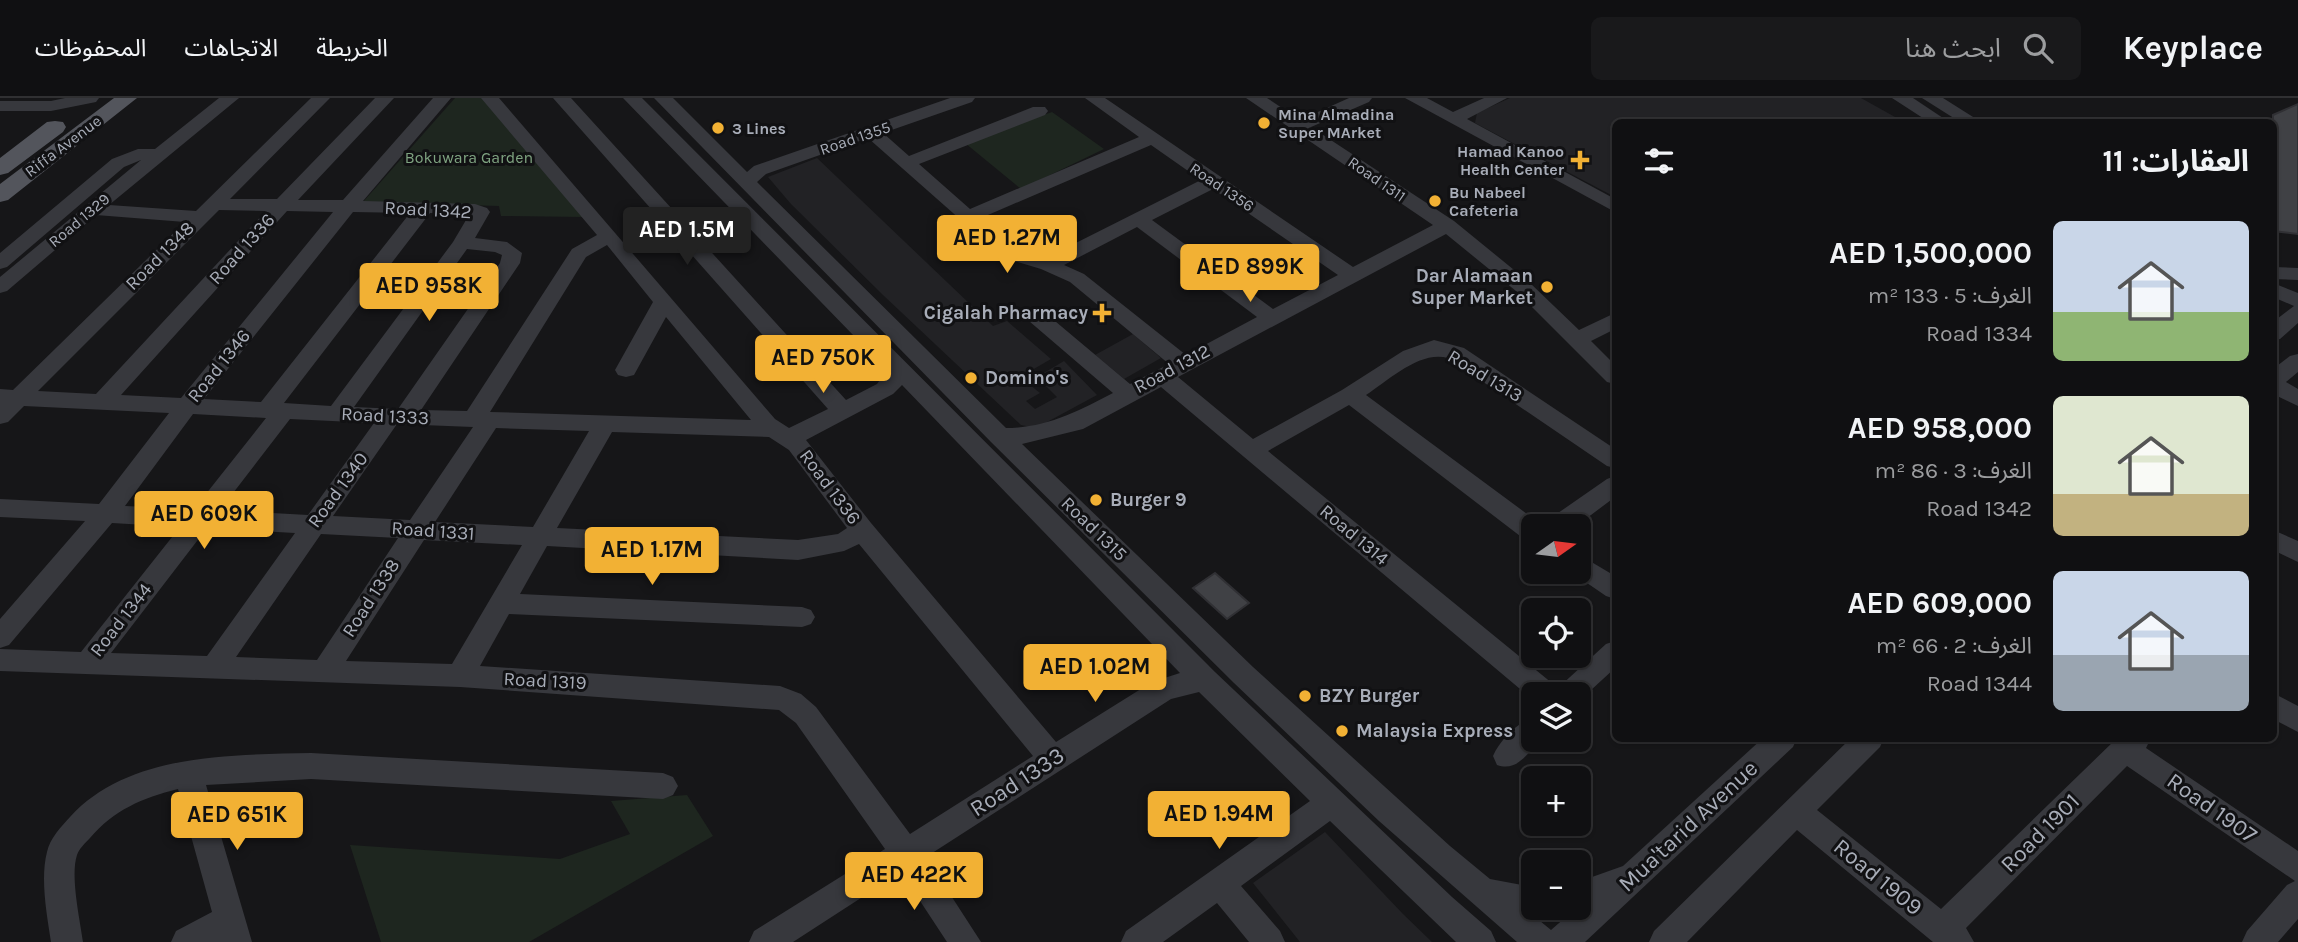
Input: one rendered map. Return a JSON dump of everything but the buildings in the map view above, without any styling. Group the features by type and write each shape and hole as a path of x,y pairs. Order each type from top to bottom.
{"main road":[{"name":"Riffa Avenue","path":"0,168 92,98"},
{"name":"Riffa Avenue","path":"0,195 127,98"}],"street":[{"path":"0,106 51,106 92,98"},
{"name":"Road 1329","path":"0,287 230,98"},
{"name":"Road 1348","path":"0,416 9,398 321,98"},
{"name":"Road 1336","path":"102,402 280,207 385,98"},
{"name":"Road 1346","path":"0,637 107,512 187,406 347,208 442,98"},
{"name":"Road 1336","path":"490,98 780,433 797,444 862,530 1053,759"},
{"path":"562,98 842,410"},
{"name":"Road 1315","path":"632,98 1205,680 1441,908 1480,942"},
{"name":"Road 1315","path":"663,98 1018,455 1354,779 1480,892 1541,942"},
{"name":"Road 1355","path":"746,182 760,170 966,98"},
{"name":"Road 1356","path":"1094,98 1351,275"},
{"name":"Road 1311","path":"1255,98 1438,219 1523,287 1612,374"},
{"name":"Road 1311","path":"1267,98 1412,193 1438,219"},
{"path":"1306,123 1363,98"},
{"path":"1413,98 1612,204"},
{"path":"1453,120 1498,98"},
{"path":"1887,98 1905,101 1933,114 1957,119"},
{"path":"906,163 1039,111"},
{"name":"Road 1314","path":"872,133 1011,254 1048,265 1077,278 1251,450 1531,682"},
{"path":"967,217 1152,138"},
{"name":"Road 1329","path":"0,263 118,163 138,154 158,155"},
{"path":"1048,265 1214,181"},
{"name":"Road 1342","path":"92,209 206,211 280,207 468,208 480,212 462,243 337,414"},
{"name":"Road 1344","path":"88,663 202,517 424,208"},
{"path":"1138,219 1271,317"},
{"name":"Road 1312","path":"989,462 1051,443 1075,423 1351,275 1438,219"},
{"name":"Road 1338","path":"324,672 415,530 579,253 609,236"},
{"name":"Road 1340","path":"214,667 314,523 398,417 510,263 512,253 500,246 462,243"},
{"path":"2277,273 2298,274"},
{"path":"2277,293 2297,312"},
{"path":"626,370 664,302"},
{"path":"2277,308 2297,312"},
{"path":"2277,330 2297,312"},
{"path":"1036,316 1127,393"},
{"path":"1577,340 1612,322"},
{"name":"Road 1313","path":"1251,450 1411,356 1434,347 1456,353 1612,458"},
{"path":"2277,379 2298,361"},
{"name":"Road 1333","path":"9,398 780,433 842,410 906,379"},
{"path":"2277,385 2298,398"},
{"path":"1350,394 1521,523"},
{"name":"Road 1312","path":"999,436 1022,436 1075,423"},
{"path":"460,676 604,425"},
{"path":"1575,514 1612,487"},
{"name":"Road 1331","path":"0,508 799,550 844,542 862,530"},
{"path":"2277,541 2298,552"},
{"path":"1591,573 1612,587"},
{"path":"500,603 802,617"},
{"name":"Road 1333","path":"1162,690 1174,673 1181,655"},
{"path":"1582,682 1612,655"},
{"name":"Road 1319","path":"0,660 460,676 780,698 791,702 806,715 906,853 965,942"},
{"name":"Road 1333","path":"765,942 1162,690 1187,682 1205,680"},
{"path":"2277,707 2298,720"},
{"path":"1507,756 1521,741"},
{"name":"Mua'tarid Avenue","path":"1562,942 1779,742"},
{"path":"1665,942 1866,742"},
{"name":"Road 1907","path":"2131,744 2298,868"},
{"name":"Road 1901","path":"1951,935 2131,744"},
{"path":"67,942 63,915 62,850 84,819 105,802 138,786 189,776 256,768 311,766 663,786"},
{"path":"187,942 233,931 189,776"},
{"path":"1136,942 1333,802"},
{"name":"Road 1909","path":"1797,812 1951,935"},
{"path":"1591,892 1651,861"},
{"path":"1219,883 1269,942"},
{"path":"1480,892 1521,900"},
{"path":"2258,942 2298,895"},
{"path":"1441,908 1458,942"}],"shaded area":[{"name":"Hamad Kanoo Health Center","path":"1510,98 1861,98 1899,119 1612,119 1612,195 1475,123 1477,113"},
{"path":"817,158 993,326 1007,321 1051,359 1020,377 1040,393 1026,401 1035,409 1057,397 1037,377 1064,361 1097,395 1036,428 1021,425 883,295 791,204 768,177"},
{"path":"1133,334 1161,358 1124,379 1095,355"},
{"path":"1325,832 1432,942 1300,942 1253,883"}],"green space":[{"name":"Bokuwara Garden","path":"455,98 486,98 584,217 501,216 499,206 363,202"},
{"path":"1052,112 1104,149 1021,189 965,143"},
{"path":"687,795 713,836 529,942 381,942 350,845 560,859 630,834 611,801"}],"place":[{"name":"Mina Almadina Super MArket","path":"1264,123"},
{"name":"3 Lines","path":"718,128"},
{"name":"Hamad Kanoo Health Center","path":"1580,160"},
{"name":"Bu Nabeel Cafeteria","path":"1435,201"},
{"name":"Dar Alamaan Super Market","path":"1547,287"},
{"name":"Cigalah Pharmacy","path":"1102,313"},
{"name":"Domino's","path":"971,378"},
{"name":"Burger 9","path":"1096,500"},
{"name":"BZY Burger","path":"1305,696"},
{"name":"Malaysia Express","path":"1342,731"}]}
